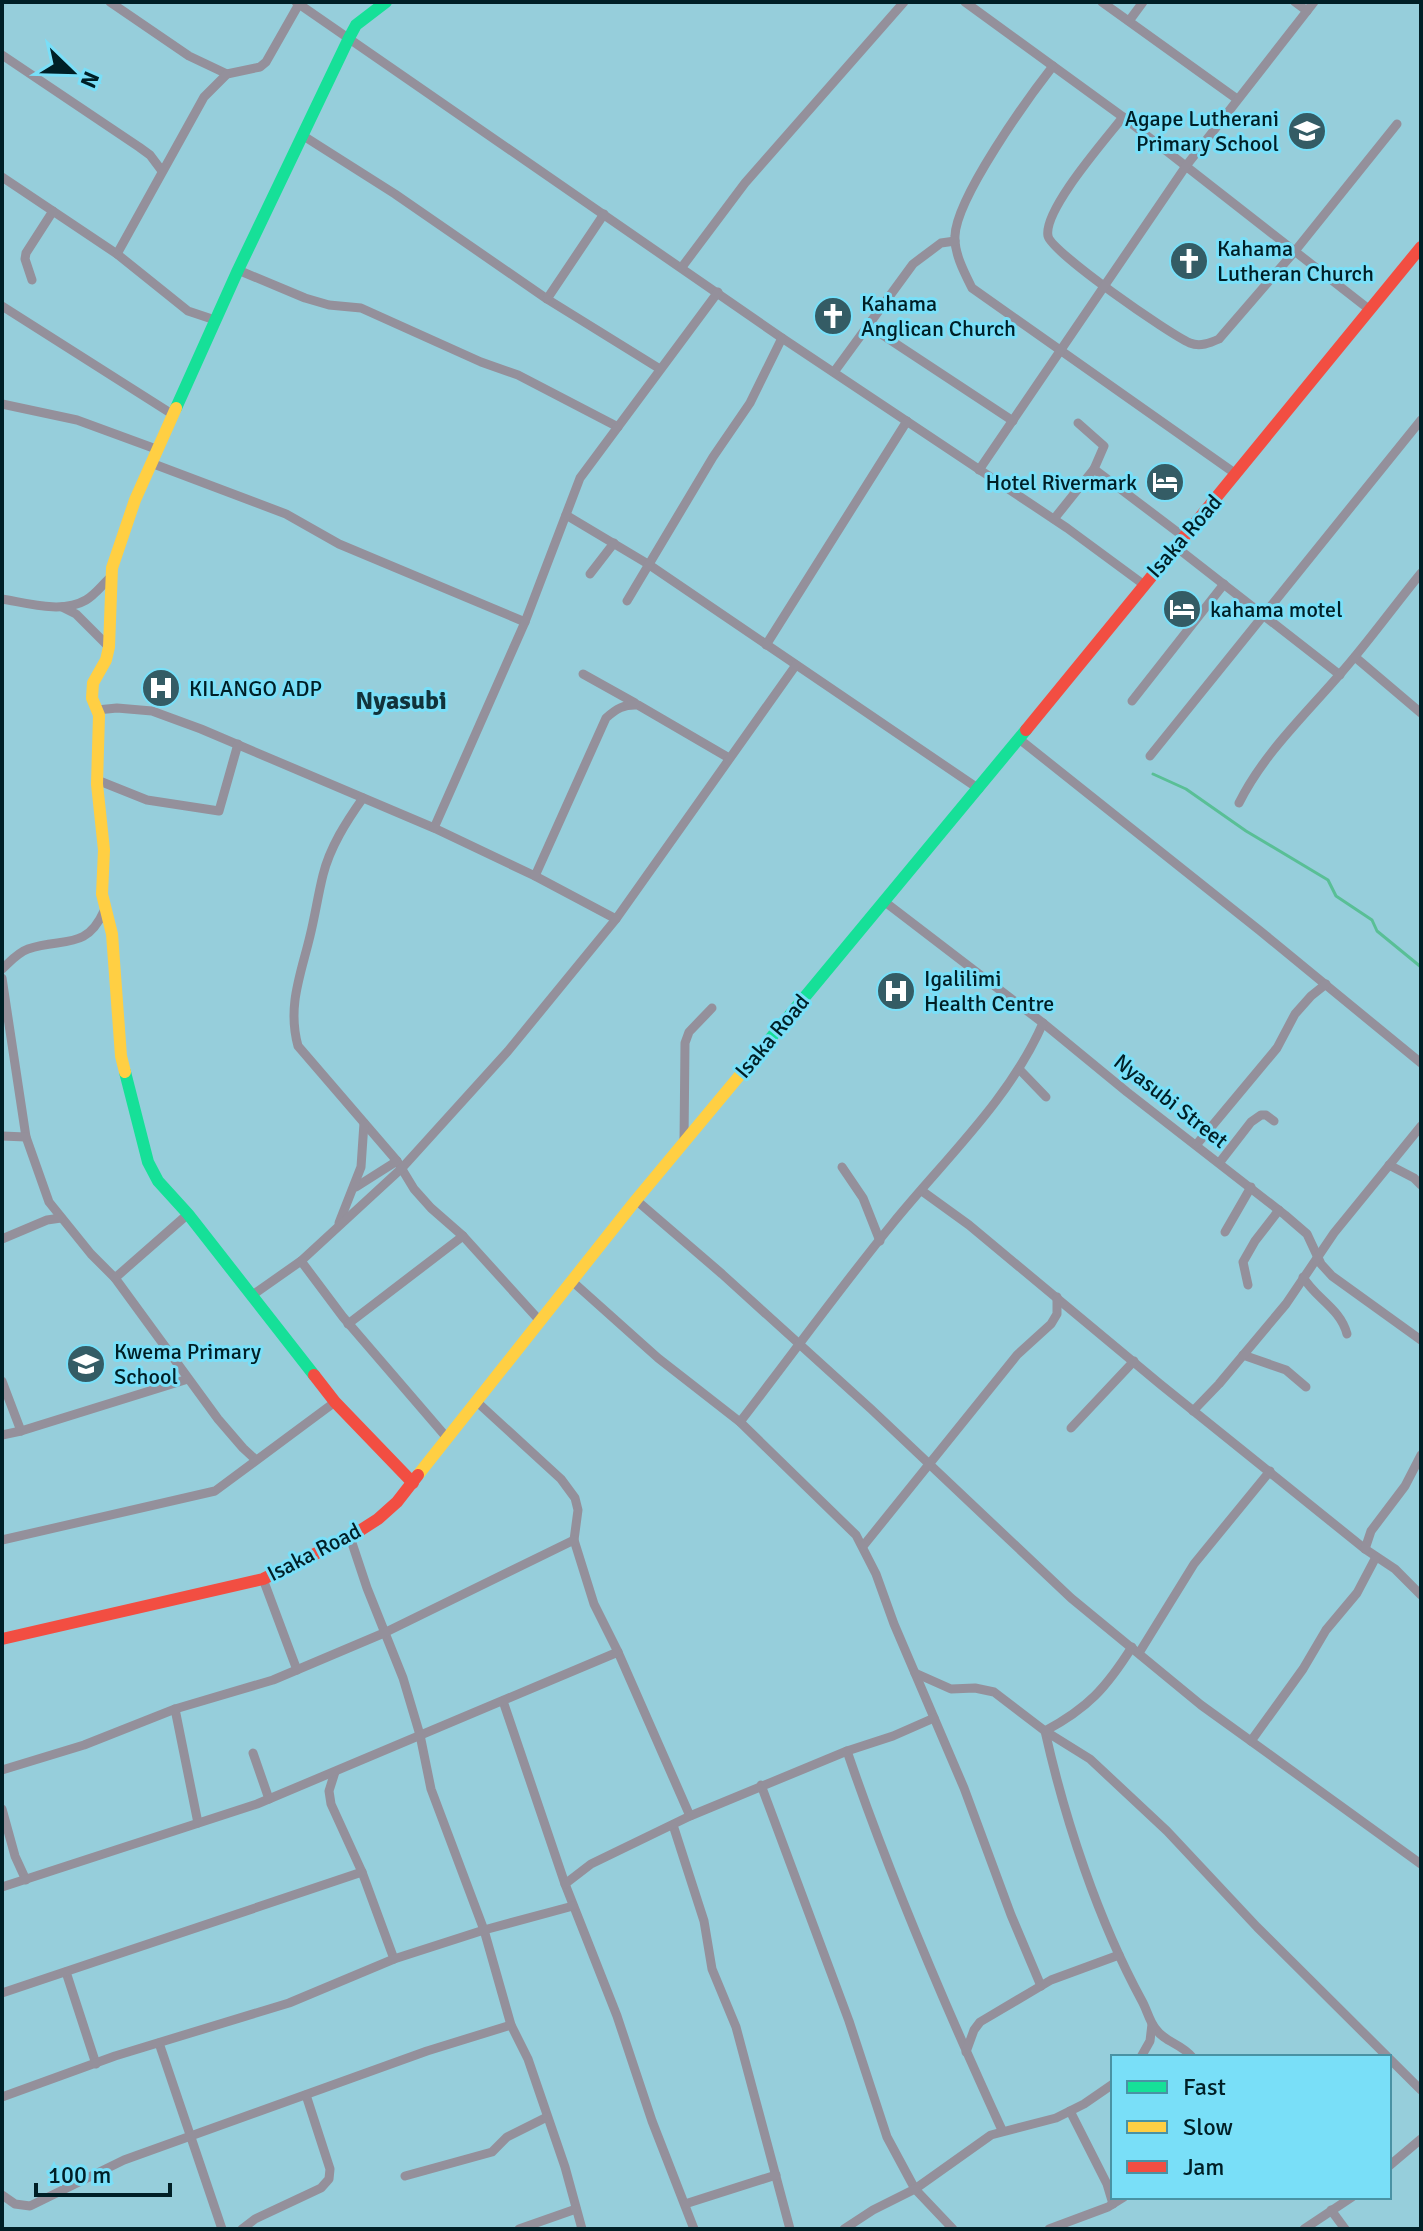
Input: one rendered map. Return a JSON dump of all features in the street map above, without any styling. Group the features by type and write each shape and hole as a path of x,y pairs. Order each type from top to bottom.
{"street":[{"path":"110,2 189,56 227,74"},
{"path":"386,2 356,25 349,38 156,449 135,500 110,578 109,647 92,690 99,715 97,780 103,835 102,894 112,934 121,1056 148,1162 158,1181 188,1214 335,1402 413,1483"},
{"path":"682,267 745,183 904,2"},
{"path":"965,2 1123,117 1370,310"},
{"path":"1102,2 1237,99"},
{"path":"1129,21 1143,2"},
{"path":"1295,2 1307,11"},
{"path":"979,470 1186,166 1314,2"},
{"path":"117,254 204,97 227,74 260,67 266,62 298,3 782,338 1054,519 1143,584"},
{"path":"2,55 139,147 150,155 162,171"},
{"path":"1053,66 1017,113 979,177 957,222 955,241 963,272 972,288 1236,474"},
{"path":"1123,117 1058,205 1047,232 1048,239 1104,286 1192,344 1219,339 1295,251 1397,124"},
{"path":"302,135 395,194 547,299 660,369"},
{"path":"2,177 117,254 188,311 215,320"},
{"path":"32,280 26,253 53,211"},
{"path":"547,299 604,214"},
{"path":"834,372 913,264 941,243 955,241"},
{"name":"Isaka Road","path":"2,1639 263,1579 350,1537 378,1519 413,1483 636,1200 979,789 1143,584 1421,247"},
{"path":"238,270 305,298 329,305 361,308 481,362 518,375 618,427"},
{"path":"434,828 525,622 580,478 718,292"},
{"path":"2,306 172,414"},
{"path":"869,326 1013,421"},
{"path":"627,601 750,403 782,338"},
{"path":"2,404 77,420 156,449"},
{"path":"1150,756 1421,420"},
{"path":"766,645 798,599 907,421"},
{"path":"1054,519 1094,469 1104,446 1078,423"},
{"path":"151,463 286,514 339,544 525,622"},
{"path":"1094,469 1224,584 1340,675"},
{"path":"566,515 648,564 979,789"},
{"path":"590,574 614,543"},
{"path":"62,607 88,600 110,578"},
{"path":"1239,803 1288,732 1419,580"},
{"path":"1132,701 1224,584"},
{"path":"2,599 62,607 76,614 109,647"},
{"path":"1355,657 1421,713"},
{"path":"251,1296 301,1261 400,1164 508,1051 616,919 796,665"},
{"path":"583,674 729,758"},
{"path":"535,876 606,718 622,706 638,705"},
{"path":"97,710 152,711 238,744 434,828 616,919"},
{"path":"1018,738 1421,1063"},
{"path":"97,780 147,800 219,811 238,744"},
{"path":"363,798 338,836 324,872 295,987 293,1003 298,1046 400,1164 414,1189 463,1236 540,1321"},
{"name":"Nyasubi Street","path":"885,902 1251,1187 1307,1234 1321,1264 1332,1276 1421,1340"},
{"path":"2,969 25,950 85,937 97,927 104,911"},
{"path":"2,978 26,1137 49,1202 115,1278 188,1379 256,1460"},
{"path":"1197,1144 1277,1048 1295,1014 1326,984"},
{"path":"684,1142 685,1043 689,1032 712,1008"},
{"path":"740,1422 1019,1069 1043,1023"},
{"path":"1019,1069 1046,1097"},
{"path":"1220,1162 1256,1117 1266,1115 1274,1121"},
{"path":"338,1225 354,1189 363,1154 364,1123"},
{"path":"1193,1411 1286,1304 1318,1256 1421,1126"},
{"path":"2,1136 26,1137"},
{"path":"354,1189 400,1164"},
{"path":"1389,1165 1421,1185"},
{"path":"842,1167 863,1198 880,1241"},
{"path":"1225,1232 1251,1187"},
{"path":"922,1191 969,1225 1365,1549 1395,1569 1421,1595"},
{"path":"636,1200 800,1344 1071,1598 1201,1705 1421,1864"},
{"path":"1248,1285 1242,1269 1243,1262 1279,1210"},
{"path":"115,1278 188,1214"},
{"path":"2,1239 47,1220 61,1218"},
{"path":"348,1324 463,1236"},
{"path":"301,1261 348,1324 448,1439"},
{"path":"1303,1277 1342,1319 1347,1334"},
{"path":"573,1282 658,1358 740,1422 847,1524 864,1545 1041,1986"},
{"path":"864,1545 1025,1345 1051,1324 1057,1314 1057,1297"},
{"path":"1243,1355 1286,1370 1306,1387"},
{"path":"1071,1428 1134,1361"},
{"path":"2,1435 188,1379"},
{"path":"2,1381 21,1431"},
{"path":"2,1540 215,1491 335,1402"},
{"path":"477,1402 561,1479 575,1498 578,1510 574,1540 594,1604 690,1816"},
{"path":"1365,1549 1371,1531 1405,1486 1421,1455"},
{"path":"1045,1731 1075,1715 1103,1689 1136,1650 1194,1564 1270,1471"},
{"path":"350,1537 403,1678 420,1735 431,1789 484,1930 511,2025 528,2059 582,2229"},
{"path":"2,1770 84,1745 175,1709 273,1680 384,1633 574,1540"},
{"path":"1251,1741 1303,1669 1326,1630 1357,1593 1376,1557"},
{"path":"263,1579 297,1670"},
{"path":"2,1887 269,1799 618,1652"},
{"path":"915,1673 943,1687 994,1692 1045,1731 1090,1759 1124,1788 1386,2055"},
{"path":"503,1701 565,1884 593,1951 652,2121 694,2229"},
{"path":"175,1709 198,1823"},
{"path":"565,1884 591,1864 690,1816 934,1718"},
{"path":"1045,1731 1101,1916 1152,2024 1162,2038 1182,2046 1190,2055"},
{"path":"847,1751 866,1806 966,2052 1002,2130"},
{"path":"253,1753 269,1799"},
{"path":"335,1772 329,1791 331,1804 362,1872 394,1959"},
{"path":"761,1785 849,2021 887,2137 915,2189 953,2229"},
{"path":"2,1809 15,1856 26,1880"},
{"path":"673,1825 704,1921 712,1969 736,2027 790,2229"},
{"path":"2,1993 362,1872"},
{"path":"2,2097 159,2043 289,2003 394,1959 573,1906"},
{"path":"966,2052 980,2022 1041,1986 1119,1955"},
{"path":"66,1972 96,2064"},
{"path":"1142,2055 1150,2041 1152,2024"},
{"path":"2,2195 15,2204 30,2206 124,2160 511,2025"},
{"path":"159,2043 222,2229"},
{"path":"1391,2060 1421,2090"},
{"path":"844,2229 915,2189 969,2149 1002,2130 1044,2123 1111,2085"},
{"path":"242,2229 255,2219 321,2188 329,2179 330,2169 306,2095"},
{"path":"1070,2111 1111,2197"},
{"path":"405,2176 492,2152 507,2137 547,2117"},
{"path":"1391,2164 1421,2139"},
{"path":"685,2204 776,2175"},
{"path":"1112,2199 1113,2204"},
{"path":"1049,2229 1121,2199"},
{"path":"1304,2229 1349,2199"},
{"path":"519,2229 576,2209"},
{"path":"1331,2210 1345,2229"}],"waterway":[{"path":"1153,774 1186,789 1246,831 1328,880 1336,896 1372,920 1377,931 1421,967"}],"traffic: fast":[{"path":"176,408 349,38 356,25 386,2"},
{"path":"755,1057 1026,730"},
{"path":"125,1072 148,1162 158,1181 188,1214 314,1375"}],"traffic: slow":[{"path":"125,1072 121,1056 112,934 102,894 104,850 97,784 99,715 92,698 93,683 106,660 109,647 112,568 135,500 176,408"},
{"path":"418,1475 636,1200 755,1057"}],"traffic: jam":[{"path":"1026,730 1421,247"},
{"path":"314,1375 335,1402 413,1483"},
{"path":"2,1639 263,1579 350,1537 378,1519 397,1502 418,1475"}],"place":[{"name":"Agape Lutherani Primary School","path":"1307,131"},
{"name":"Kahama Lutheran Church","path":"1189,261"},
{"name":"Kahama Anglican Church","path":"833,316"},
{"name":"Hotel Rivermark","path":"1165,482"},
{"name":"kahama motel","path":"1182,609"},
{"name":"KILANGO ADP","path":"161,688"},
{"name":"Igalilimi Health Centre","path":"896,991"},
{"name":"Kwema Primary School","path":"86,1364"}],"district":[{"name":"Nyasubi","path":"401,701"}]}
